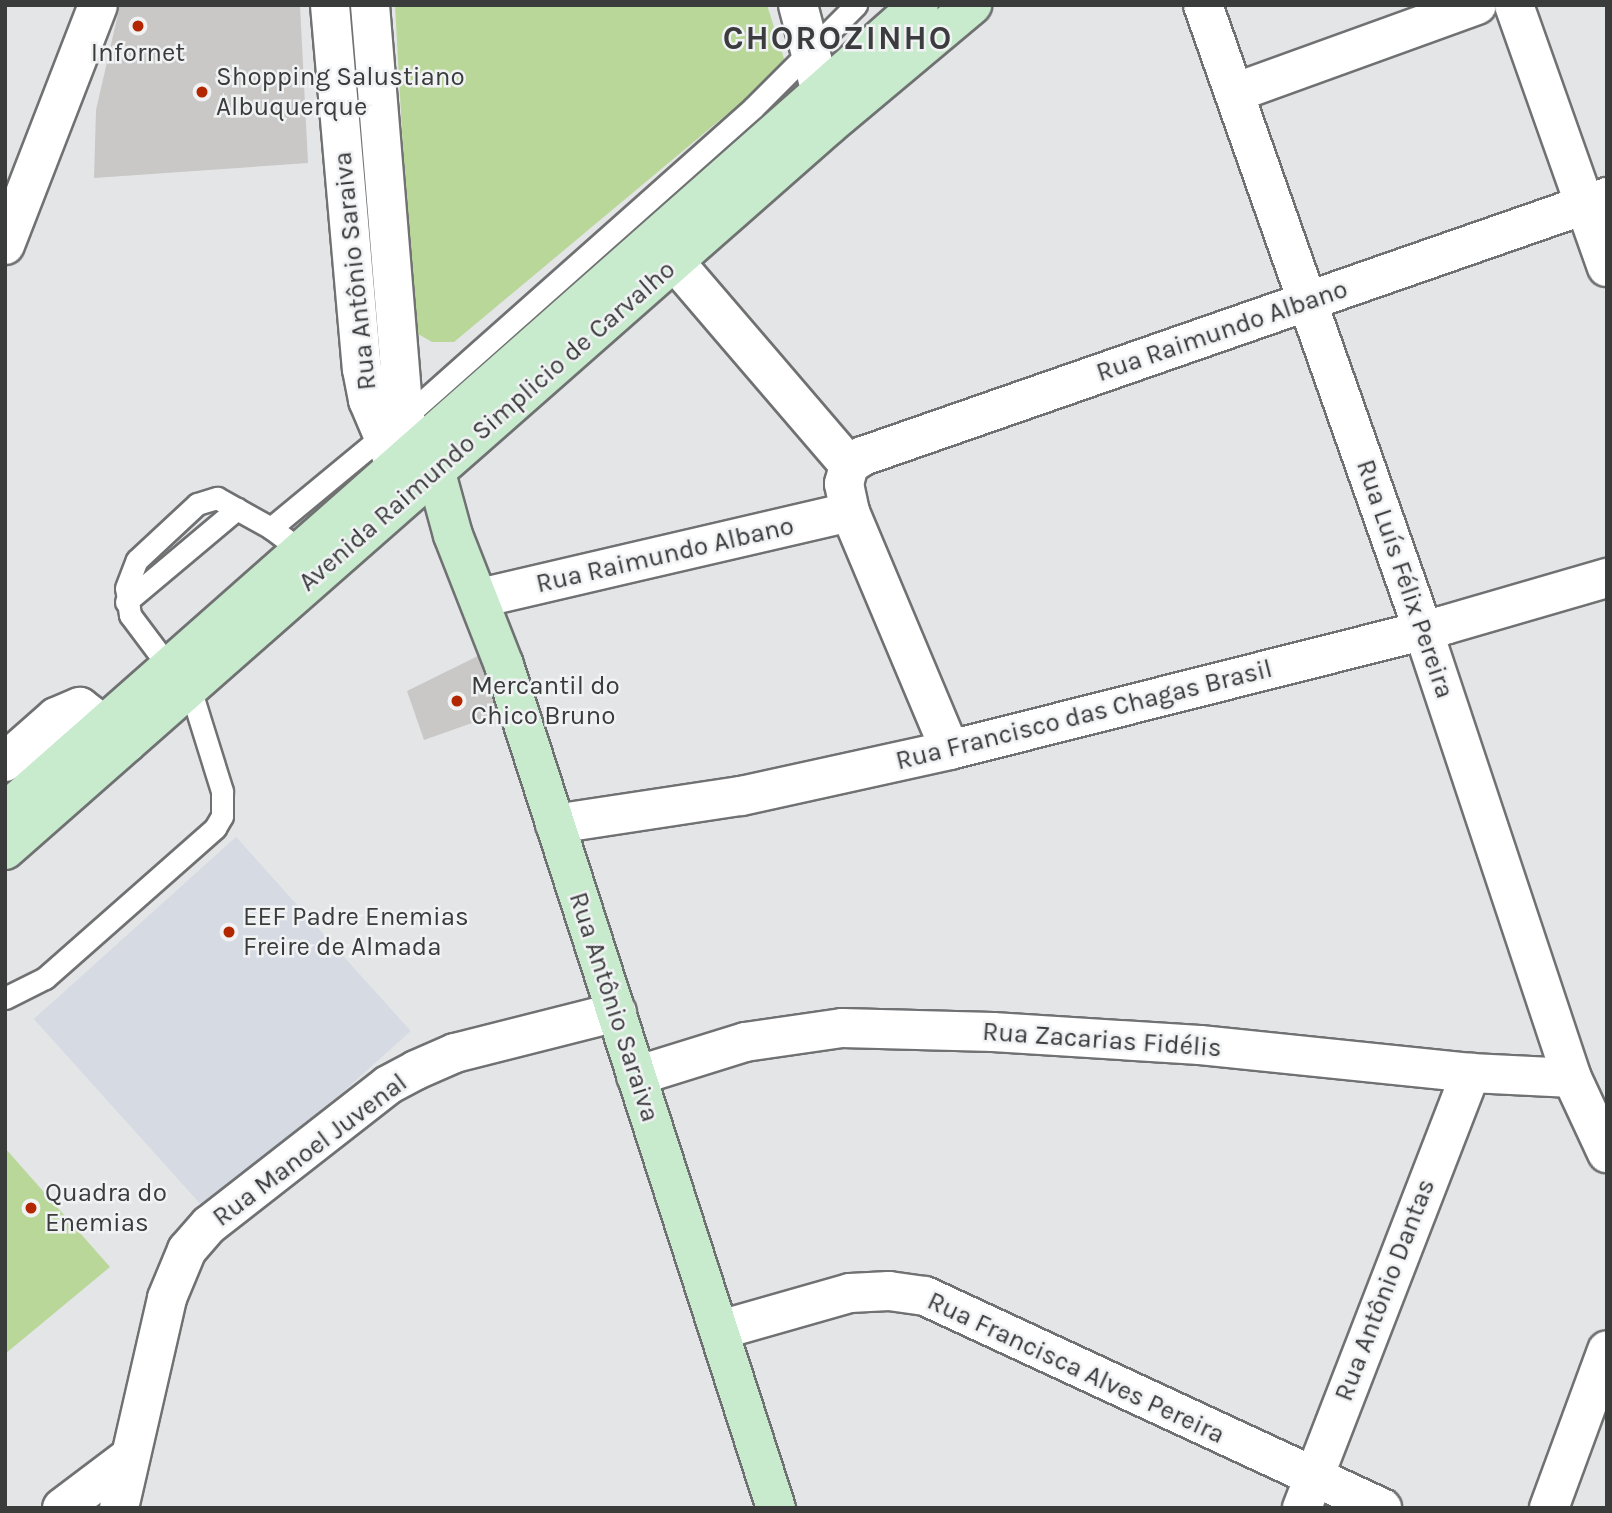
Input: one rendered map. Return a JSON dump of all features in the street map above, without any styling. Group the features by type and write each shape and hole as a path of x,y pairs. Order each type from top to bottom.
{"main road":[{"name":"Avenida Raimundo Simplicio de Carvalho","path":"180,677 302,551 674,261 825,108 919,5"},
{"name":"Avenida Raimundo Simplicio de Carvalho","path":"5,850 117,733 414,463 825,108 972,5"},
{"name":"Rua Antônio Saraiva","path":"414,463 480,598 617,1012 776,1508"},
{"name":"Avenida Raimundo Simplicio de Carvalho","path":"5,812 117,733"}],"street":[{"path":"5,245 98,5"},
{"name":"Rua Antônio Saraiva","path":"330,5 362,369 414,463"},
{"name":"Rua Antônio Saraiva","path":"370,5 380,159 414,463"},
{"path":"798,5 825,108"},
{"name":"Rua Luís Félix Pereira","path":"1203,5 1237,92 1607,1153"},
{"path":"1237,92 1477,5"},
{"path":"1514,5 1596,201 1607,267"},
{"path":"343,158 380,159"},
{"name":"Rua Raimundo Albano","path":"846,470 863,456 1596,201"},
{"path":"674,261 846,470 850,513 950,750"},
{"name":"Rua Raimundo Albano","path":"480,598 850,513"},
{"name":"Rua Francisco das Chagas Brasil","path":"555,824 741,796 950,750 1423,630 1607,578"},
{"path":"5,762 69,711 89,710 117,733"},
{"name":"Rua Manoel Juvenal","path":"120,1508 128,1458 167,1298 187,1250 209,1225 388,1085 416,1070 455,1053 617,1012"},
{"name":"Rua Zacarias Fidélis","path":"636,1076 745,1042 842,1028 993,1032 1200,1045 1471,1073 1588,1095"},
{"name":"Rua Antônio Dantas","path":"1307,1492 1471,1073"},
{"name":"Rua Francisca Alves Pereira","path":"720,1330 850,1293 889,1291 925,1296 1307,1492 1382,1508"},
{"path":"1549,1508 1607,1350"},
{"path":"62,1508 128,1458"}],"lane":[{"path":"271,528 414,463 811,47 856,5"},
{"path":"753,108 825,108"},
{"path":"5,998 45,978 215,828 222,816 222,792 180,677 136,625 126,602 129,573 137,560 197,504 217,498 271,528 302,551"},
{"path":"126,602 237,509"}],"shaded area":[{"name":"EEF Padre Enemias Freire de Almada","path":"236,837 411,1031 209,1213 34,1019"}],"green space":[{"path":"395,5 767,5 786,65 454,342 432,342 413,331"},
{"name":"Quadra do Enemias","path":"5,1148 110,1267 5,1354"}],"building":[{"name":"Shopping Salustiano Albuquerque","path":"120,5 300,5 308,163 94,178 96,110"},
{"name":"Mercantil do Chico Bruno","path":"486,652 506,711 424,740 407,691"}],"place":[{"name":"Infornet","path":"138,26"},
{"name":"Shopping Salustiano Albuquerque","path":"202,92"},
{"name":"Mercantil do Chico Bruno","path":"457,701"},
{"name":"EEF Padre Enemias Freire de Almada","path":"229,932"},
{"name":"Quadra do Enemias","path":"31,1208"}],"district":[{"name":"CHOROZINHO","path":"838,39"}]}
